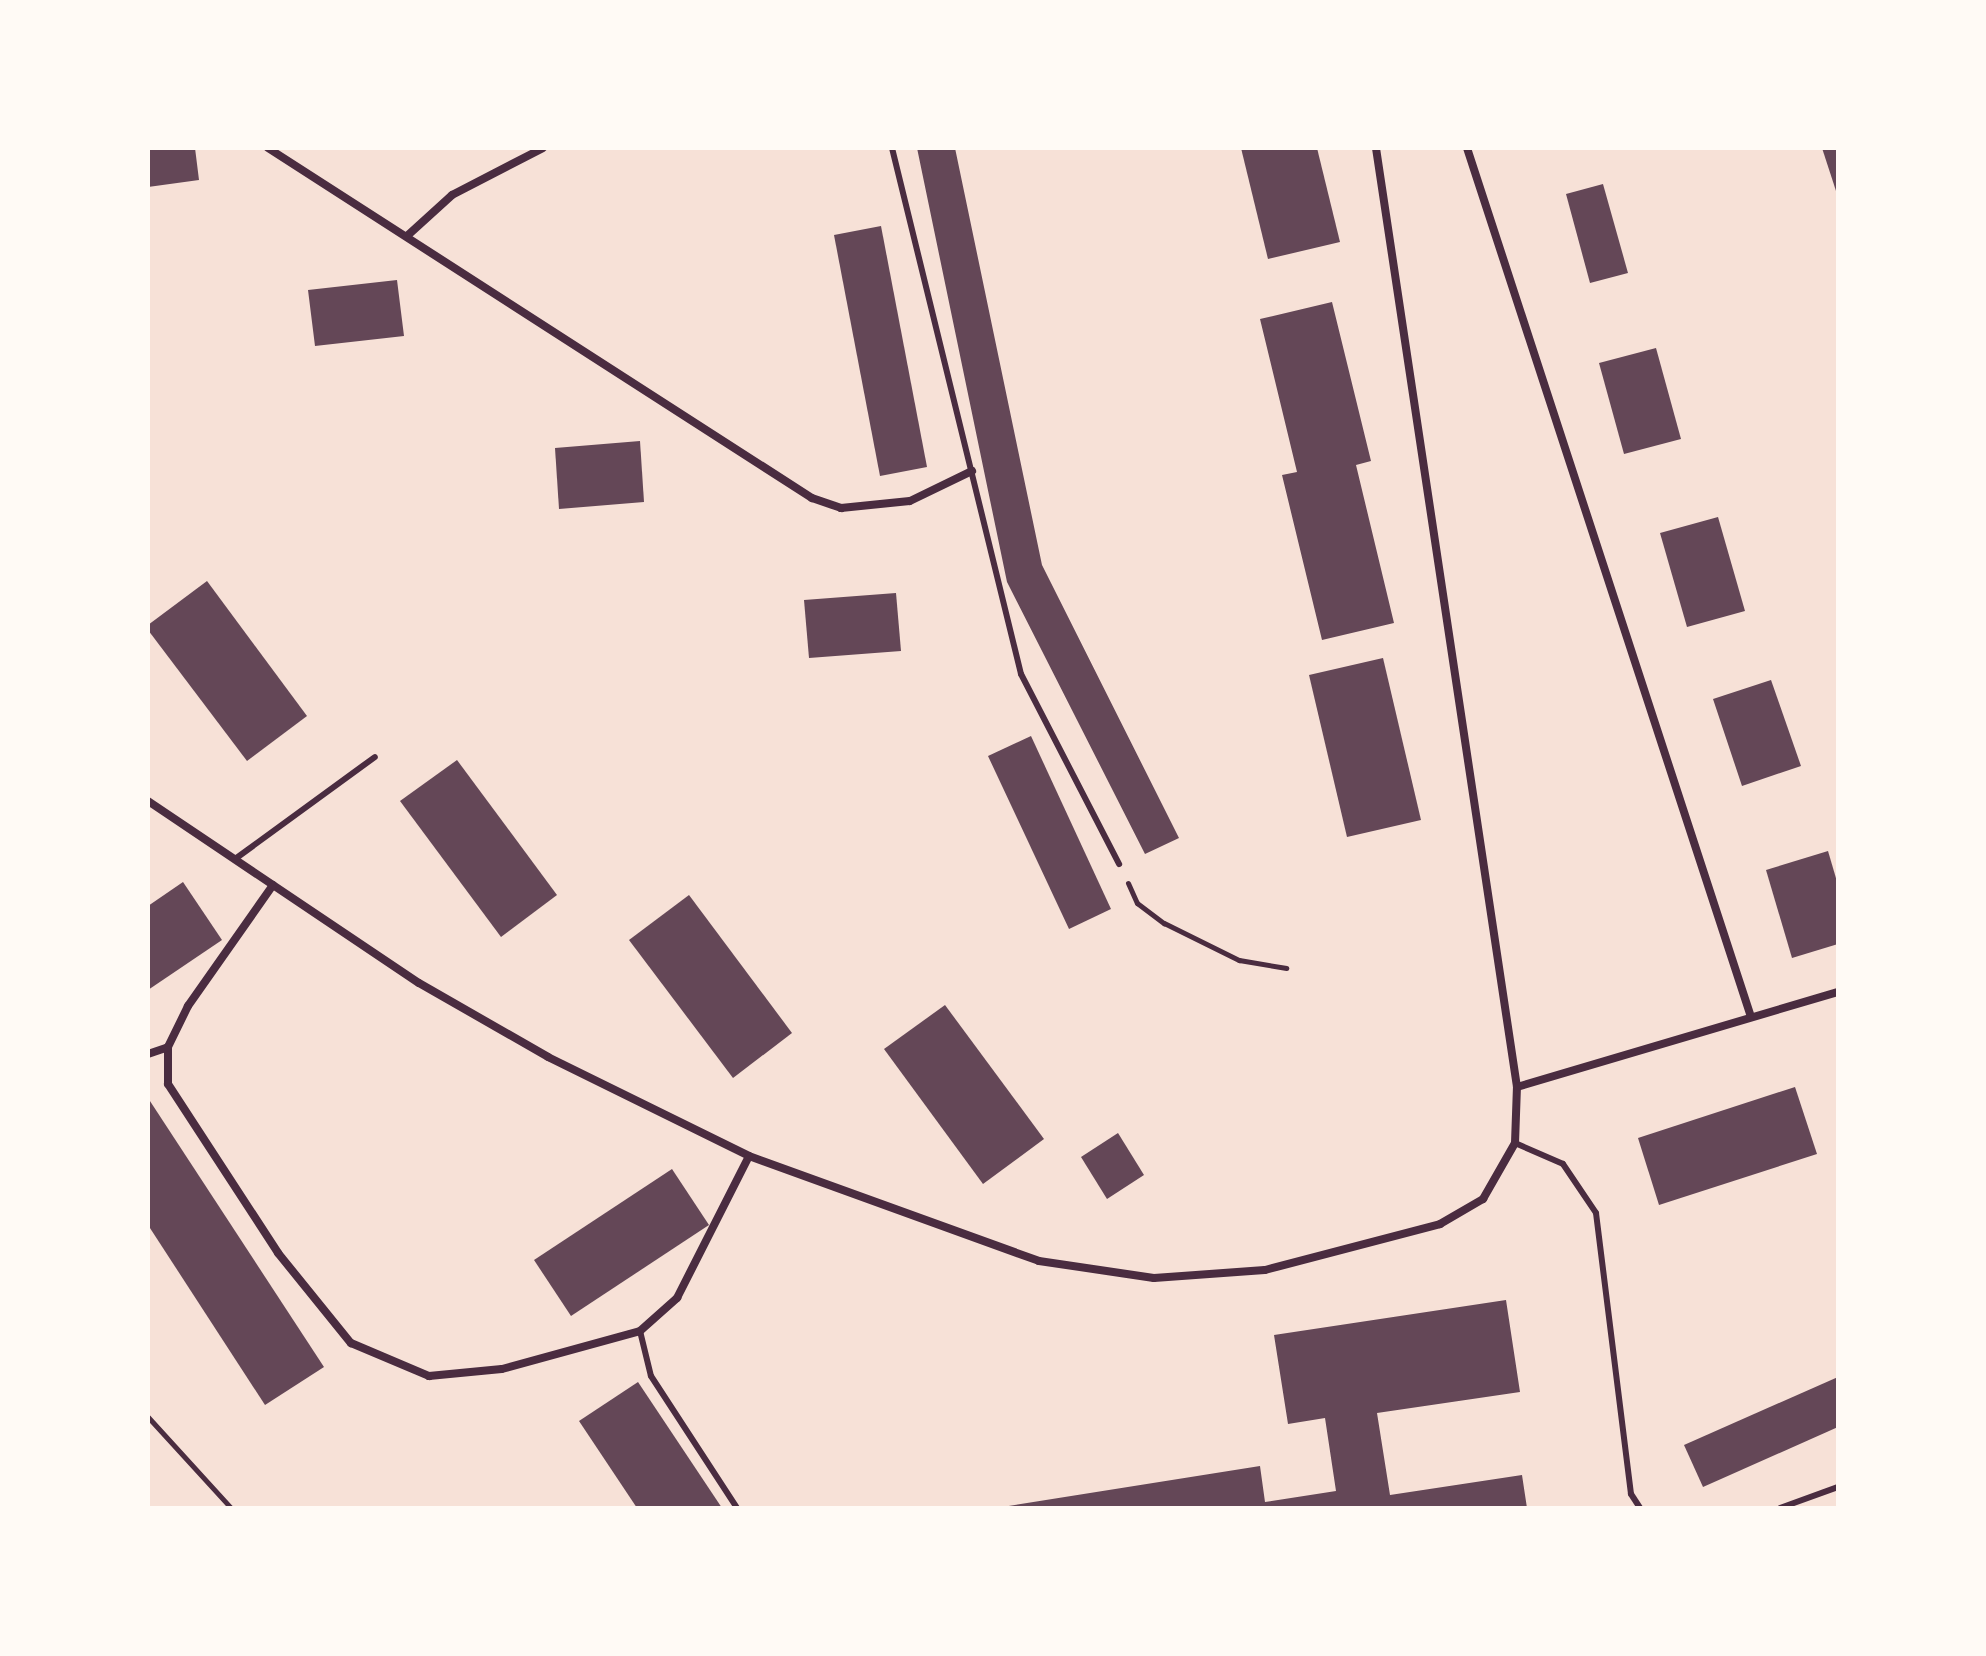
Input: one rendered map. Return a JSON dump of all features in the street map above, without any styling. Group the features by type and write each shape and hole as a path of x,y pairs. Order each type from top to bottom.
{"street":[{"path":"268,148 812,498 841,508 910,501 972,471"},
{"path":"407,236 452,195 543,148"},
{"path":"148,801 419,983 548,1057 749,1156 1039,1261 1154,1278 1265,1270 1440,1224 1483,1199 1515,1143 1517,1087 1376,148"},
{"path":"1467,148 1751,1017"},
{"path":"273,885 188,1006 168,1047 168,1084 278,1253 351,1343 429,1376 502,1369 640,1331 677,1298 749,1156"},
{"path":"1517,1087 1838,992"},
{"path":"148,1054 168,1047"}],"lane":[{"path":"892,148 1021,674 1119,864"},
{"path":"235,859 375,757"},
{"path":"1515,1143 1563,1164 1596,1213 1631,1494 1640,1508"},
{"path":"640,1331 651,1376 737,1508"},
{"path":"1780,1508 1838,1487"}],"path":[{"path":"1119,864 1137,903 1164,923 1239,960 1286,968"},
{"path":"148,1417 231,1508"}],"building":[{"path":"148,148 195,148 199,180 148,187"},
{"path":"917,148 955,148 1042,565 1179,838 1145,854 1007,582"},
{"path":"1241,148 1317,148 1340,242 1268,259"},
{"path":"1822,148 1838,148 1837,194"},
{"path":"1603,184 1628,273 1590,283 1566,194"},
{"path":"881,226 927,467 880,476 834,235"},
{"path":"397,280 404,336 315,346 308,290"},
{"path":"1332,302 1371,461 1356,465 1394,623 1322,640 1282,475 1297,472 1260,319"},
{"path":"1656,348 1681,439 1624,454 1599,363"},
{"path":"640,441 644,502 559,509 555,448"},
{"path":"1718,517 1745,611 1687,627 1660,533"},
{"path":"207,581 307,716 247,761 148,630 148,625"},
{"path":"896,593 901,651 809,658 804,600"},
{"path":"1383,658 1421,820 1347,837 1309,675"},
{"path":"1771,680 1801,766 1742,786 1713,699"},
{"path":"1031,736 1111,909 1069,929 988,756"},
{"path":"457,760 557,895 501,937 400,801"},
{"path":"1828,851 1838,885 1838,944 1792,958 1766,870"},
{"path":"183,882 222,940 148,990 148,906"},
{"path":"689,895 792,1033 733,1078 629,940"},
{"path":"945,1005 1044,1139 983,1184 884,1049"},
{"path":"1795,1087 1817,1154 1659,1205 1638,1138"},
{"path":"148,1098 324,1367 265,1405 148,1225"},
{"path":"1118,1133 1144,1175 1107,1199 1081,1157"},
{"path":"672,1169 709,1225 571,1316 534,1260"},
{"path":"1506,1300 1520,1392 1377,1413 1390,1495 1522,1475 1527,1508 996,1508 1260,1466 1265,1502 1336,1491 1325,1418 1288,1424 1274,1335"},
{"path":"1838,1377 1838,1427 1703,1487 1684,1445"},
{"path":"638,1382 722,1508 637,1508 579,1421"}]}
